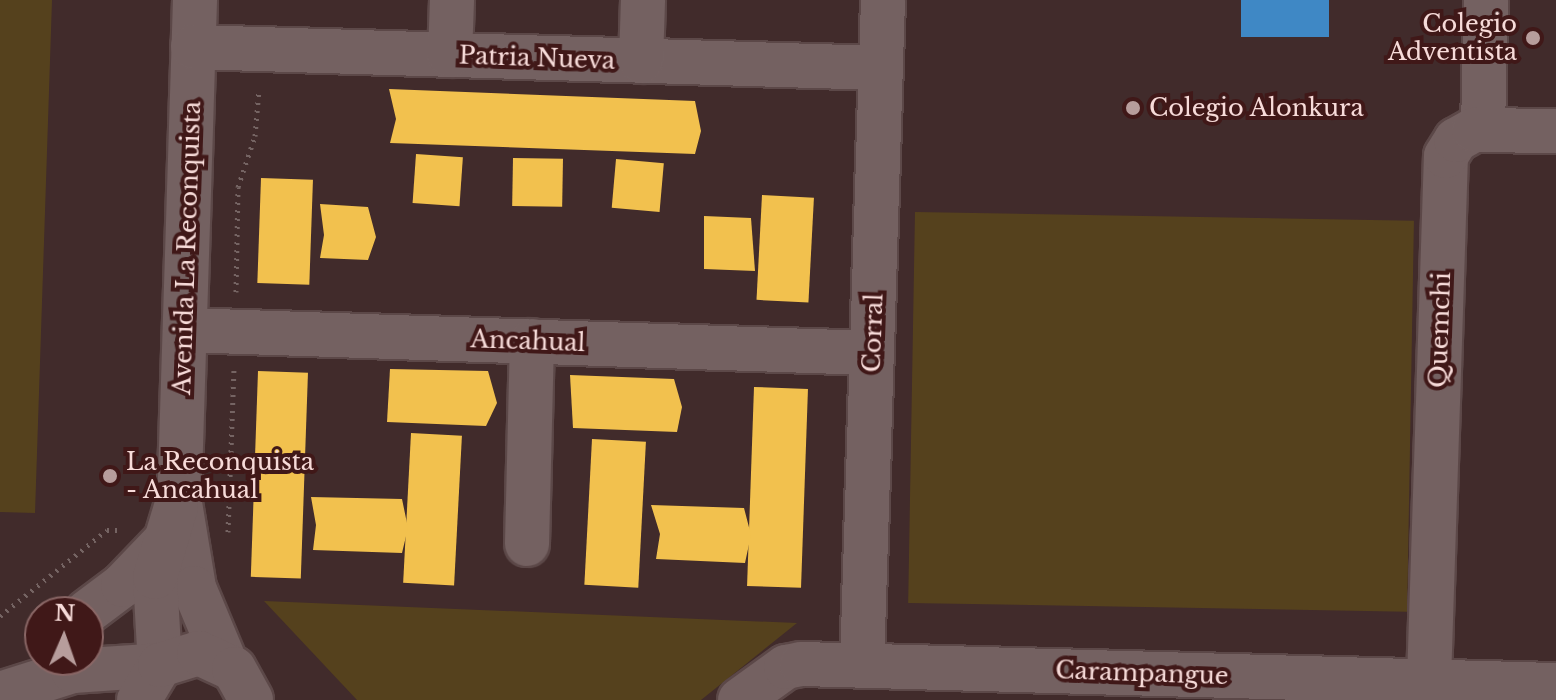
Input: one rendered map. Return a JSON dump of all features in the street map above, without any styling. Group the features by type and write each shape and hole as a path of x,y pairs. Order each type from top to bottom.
{"street":[{"name":"Avenida La Reconquista","path":"195,0 179,497 194,588 247,685"},
{"path":"450,55 452,0"},
{"path":"641,61 643,0"},
{"name":"Corral","path":"862,665 883,0"},
{"path":"1486,0 1483,128 1556,131"},
{"name":"Patria Nueva","path":"193,47 881,68"},
{"name":"Quemchi","path":"1429,681 1445,166 1456,140 1483,128"},
{"name":"Ancahual","path":"185,330 872,353"},
{"path":"527,544 532,341"},
{"name":"Avenida La Reconquista","path":"149,683 155,577 179,497"},
{"path":"104,599 123,585 167,539"},
{"path":"0,694 73,671 149,683 199,653 247,685"},
{"path":"0,679 24,660"},
{"name":"Carampangue","path":"740,700 777,686 792,664 1556,685"}],"path":[{"path":"0,616 107,530 124,532"}],"shaded area":[{"path":"0,0 52,0 35,513 0,512"},
{"path":"915,212 1414,221 1407,612 908,603"},
{"path":"264,601 797,623 701,700 357,700"}],"building: Viviendas":[{"path":"389,89 695,101 701,131 695,154 390,143 396,119"},
{"path":"416,154 463,157 459,206 413,203"},
{"path":"513,158 563,159 562,207 512,206"},
{"path":"616,159 664,163 660,212 612,208"},
{"path":"261,178 313,180 309,285 257,283"},
{"path":"762,195 814,198 808,303 757,300"},
{"path":"320,204 368,207 376,237 368,260 320,258 324,235"},
{"path":"704,216 751,218 755,271 704,269"},
{"path":"390,369 488,371 497,403 486,426 387,422"},
{"path":"258,371 308,373 301,579 251,577"},
{"path":"570,375 674,379 682,407 677,432 573,428"},
{"path":"754,387 808,389 801,588 747,586"},
{"path":"411,433 462,436 454,585 403,583"},
{"path":"592,439 646,442 638,588 584,585"},
{"path":"311,497 402,499 408,528 402,553 313,550 316,525"},
{"path":"651,505 744,508 751,535 745,563 656,559 660,534"}],"building: Escuelas":[{"path":"1241,0 1329,0 1329,37 1241,37"}],"place":[{"name":"Colegio Adventista","path":"1533,38"},
{"name":"Colegio Alonkura","path":"1133,108"},
{"name":"La Reconquista - Ancahual","path":"110,476"}]}
